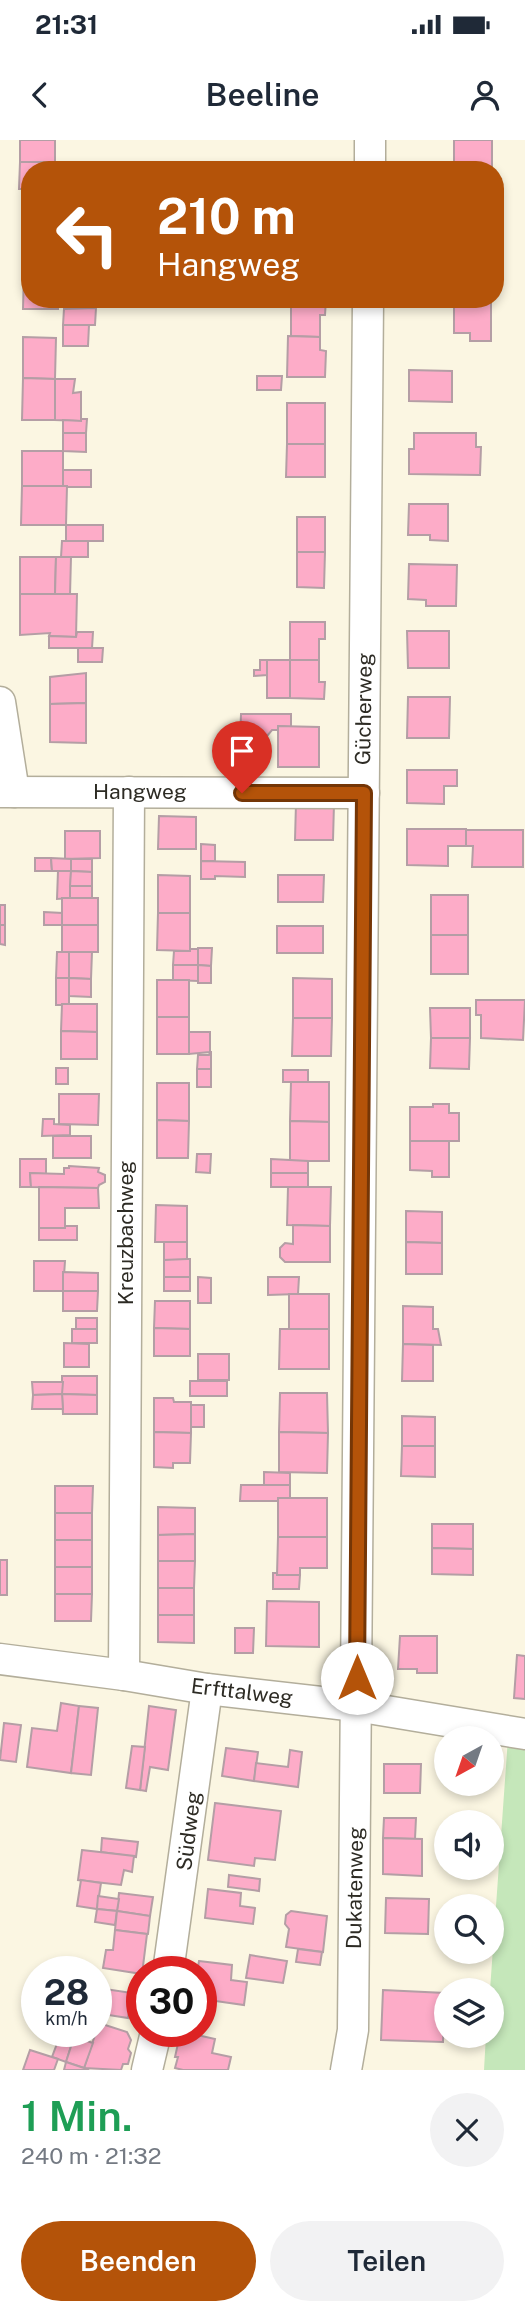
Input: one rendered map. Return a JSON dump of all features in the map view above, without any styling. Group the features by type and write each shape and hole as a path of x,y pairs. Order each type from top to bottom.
{"street":[{"path":"370,140 370,161"},
{"name":"Gücherweg","path":"356,1706 368,308"},
{"path":"0,702 7,792"},
{"name":"Hangweg","path":"7,792 364,793"},
{"name":"Kreuzbachweg","path":"124,1675 129,792"},
{"name":"Erfttalweg","path":"0,1659 207,1689 356,1706 525,1734"},
{"name":"Südweg","path":"171,1956 207,1689"},
{"name":"Dukatenweg","path":"346,2070 353,2030 356,1706"},
{"path":"148,2070 153,2047"}],"green space":[{"path":"508,1738 525,1741 525,2070 484,2070 485,2048 504,2048 504,1978 491,1978 492,1964 504,1964 504,1894 497,1894 498,1880 504,1880 504,1794"}],"building":[{"path":"20,140 55,140 55,161 20,162"},
{"path":"454,140 492,140 492,161 454,161"},
{"path":"20,162 21,162 21,189"},
{"path":"23,308 58,308 58,309"},
{"path":"96,308 95,325 63,325 64,309"},
{"path":"291,308 325,308 325,315 320,315 320,337 291,336"},
{"path":"454,308 491,308 491,341 470,341 470,333 454,333"},
{"path":"63,325 89,325 88,346 63,346"},
{"path":"288,336 320,337 320,350 326,351 325,377 287,377"},
{"path":"23,337 56,338 55,379 23,378"},
{"path":"409,370 452,371 452,402 409,401"},
{"path":"257,376 282,376 281,390 257,390"},
{"path":"23,378 55,379 55,420 22,420"},
{"path":"55,379 75,379 73,393 81,392 81,421 55,420"},
{"path":"287,403 325,403 325,444 287,444"},
{"path":"87,419 86,433 63,433 63,420"},
{"path":"63,433 86,433 86,452 63,451"},
{"path":"414,433 476,433 476,447 481,447 480,475 409,474 409,449 414,449"},
{"path":"287,444 325,444 325,477 286,477"},
{"path":"22,451 63,451 63,487 22,486"},
{"path":"63,470 91,470 91,487 63,487"},
{"path":"22,486 67,486 66,525 21,525"},
{"path":"409,504 448,504 448,541 430,540 430,535 408,535"},
{"path":"297,517 325,517 325,552 297,552"},
{"path":"66,525 103,525 103,541 66,541"},
{"path":"62,541 88,541 88,557 61,557"},
{"path":"297,552 325,552 324,588 297,587"},
{"path":"20,557 56,557 55,594 20,594"},
{"path":"56,557 71,557 70,595 55,594"},
{"path":"409,564 457,565 456,606 426,606 426,600 408,599"},
{"path":"20,594 77,594 76,637 49,636 50,633 20,635"},
{"path":"290,622 325,622 325,639 319,639 319,660 290,660"},
{"path":"407,631 449,631 449,668 408,668"},
{"path":"77,632 93,632 92,648 49,648 49,636 76,637"},
{"path":"78,648 103,648 102,662 78,662"},
{"path":"260,660 267,660 267,675 254,676 254,670 260,670"},
{"path":"267,660 290,660 290,698 267,698"},
{"path":"290,660 319,660 319,682 325,682 324,699 290,698"},
{"path":"86,673 86,703 50,704 50,677"},
{"path":"408,697 450,697 449,738 407,738"},
{"path":"86,703 86,743 50,742 50,704"},
{"path":"241,714 291,714 291,727 278,726 278,730 272,730 262,742 240,741"},
{"path":"278,726 319,727 319,767 278,767"},
{"path":"407,770 457,770 457,786 444,786 444,804 407,803"},
{"path":"296,803 334,804 333,840 295,840"},
{"path":"159,816 196,817 196,849 158,849"},
{"path":"407,829 466,829 466,846 448,846 448,866 407,865"},
{"path":"466,830 523,830 523,867 472,867 473,846 466,846"},
{"path":"65,831 100,831 100,858 65,859"},
{"path":"201,844 215,845 215,861 201,861"},
{"path":"35,858 51,858 52,871 35,871"},
{"path":"51,858 71,859 71,871 52,871"},
{"path":"71,859 92,859 92,872 71,871"},
{"path":"201,861 245,862 245,877 215,876 215,879 201,879"},
{"path":"58,871 71,871 70,898 57,899"},
{"path":"71,871 92,872 92,886 70,886"},
{"path":"158,875 190,876 190,913 158,913"},
{"path":"278,875 324,875 323,902 278,902"},
{"path":"70,886 92,886 92,898 70,898"},
{"path":"431,895 468,895 468,935 431,935"},
{"path":"62,898 98,898 98,925 62,925"},
{"path":"0,905 5,905 5,925 0,925"},
{"path":"44,912 62,913 62,925 44,925"},
{"path":"158,913 190,913 190,951 157,950"},
{"path":"0,925 5,925 5,945 0,944"},
{"path":"62,925 98,925 98,952 62,952"},
{"path":"277,926 323,926 323,953 277,953"},
{"path":"431,935 468,935 468,974 431,974"},
{"path":"198,948 212,948 211,966 198,965"},
{"path":"198,949 198,965 173,965 174,951"},
{"path":"57,952 69,952 69,978 56,978"},
{"path":"69,952 92,952 91,979 69,978"},
{"path":"173,965 198,965 198,981 173,980"},
{"path":"198,965 211,966 211,983 198,983"},
{"path":"56,978 69,978 69,1005 56,1005"},
{"path":"69,978 91,979 91,997 69,996"},
{"path":"293,978 332,979 332,1018 293,1018"},
{"path":"157,980 189,980 189,1017 157,1017"},
{"path":"476,1000 525,1000 523,1040 481,1038 481,1015 476,1015"},
{"path":"62,1004 97,1004 97,1032 61,1031"},
{"path":"430,1008 470,1008 470,1038 431,1038"},
{"path":"157,1017 189,1017 189,1054 157,1054"},
{"path":"293,1018 332,1018 331,1056 292,1056"},
{"path":"61,1031 97,1032 97,1059 61,1059"},
{"path":"189,1032 210,1032 210,1052 189,1054"},
{"path":"431,1038 470,1038 469,1069 430,1068"},
{"path":"210,1052 211,1069 197,1069 198,1055 209,1055"},
{"path":"56,1068 68,1068 68,1084 56,1084"},
{"path":"197,1069 211,1069 211,1087 197,1087"},
{"path":"283,1070 308,1070 308,1082 283,1082"},
{"path":"291,1082 329,1082 329,1122 290,1121"},
{"path":"157,1083 189,1083 189,1121 157,1120"},
{"path":"59,1094 99,1094 98,1125 59,1124"},
{"path":"433,1104 449,1104 449,1113 459,1113 459,1141 410,1141 410,1107 433,1107"},
{"path":"43,1119 54,1119 54,1124 70,1125 70,1135 42,1136"},
{"path":"157,1120 189,1121 188,1158 157,1158"},
{"path":"290,1121 329,1122 329,1161 290,1161"},
{"path":"53,1136 91,1136 91,1158 53,1158"},
{"path":"410,1141 449,1141 449,1177 432,1177 432,1171 410,1170"},
{"path":"197,1154 211,1154 210,1173 196,1172"},
{"path":"20,1159 46,1159 46,1174 30,1173 31,1187 20,1187"},
{"path":"271,1159 308,1161 308,1173 271,1173"},
{"path":"64,1168 99,1168 98,1172 105,1175 105,1182 98,1188 31,1187 30,1173 64,1174"},
{"path":"271,1173 308,1173 308,1187 271,1187"},
{"path":"39,1187 98,1188 99,1208 65,1208 65,1228 39,1228"},
{"path":"288,1187 331,1187 330,1226 287,1225"},
{"path":"156,1205 187,1206 187,1242 155,1242"},
{"path":"406,1211 442,1212 442,1243 406,1242"},
{"path":"293,1225 330,1226 330,1262 285,1262 280,1257 280,1248 285,1243 293,1244"},
{"path":"77,1226 77,1240 39,1240 39,1228"},
{"path":"164,1242 187,1242 187,1260 164,1260"},
{"path":"406,1242 442,1243 442,1274 406,1274"},
{"path":"190,1259 190,1277 164,1277 164,1260"},
{"path":"34,1261 65,1261 63,1291 34,1291"},
{"path":"63,1272 98,1273 98,1291 63,1291"},
{"path":"164,1277 190,1277 190,1291 164,1291"},
{"path":"198,1277 211,1278 211,1303 198,1303"},
{"path":"268,1277 299,1277 298,1294 268,1295"},
{"path":"63,1291 98,1291 97,1311 63,1311"},
{"path":"289,1294 329,1294 329,1329 289,1329"},
{"path":"155,1301 190,1301 190,1329 154,1328"},
{"path":"403,1306 433,1307 433,1329 438,1329 441,1345 403,1344"},
{"path":"76,1318 97,1318 97,1329 76,1329"},
{"path":"154,1328 190,1329 190,1356 154,1356"},
{"path":"72,1329 97,1329 97,1343 72,1343"},
{"path":"280,1329 329,1329 329,1369 279,1369"},
{"path":"64,1343 89,1344 89,1367 64,1367"},
{"path":"403,1344 433,1345 433,1381 402,1381"},
{"path":"198,1354 229,1354 229,1380 198,1380"},
{"path":"62,1376 97,1376 97,1395 62,1394"},
{"path":"190,1381 227,1381 227,1396 190,1396"},
{"path":"32,1382 63,1382 62,1394 33,1395"},
{"path":"280,1393 327,1393 328,1433 279,1432"},
{"path":"62,1394 97,1395 97,1414 63,1414"},
{"path":"62,1394 63,1409 32,1409 33,1395"},
{"path":"154,1398 191,1402 191,1433 154,1432"},
{"path":"191,1405 204,1405 204,1427 191,1427"},
{"path":"402,1416 435,1417 435,1446 402,1446"},
{"path":"154,1432 191,1433 190,1463 173,1463 173,1468 154,1467"},
{"path":"279,1432 328,1433 327,1473 279,1472"},
{"path":"402,1446 435,1446 435,1477 401,1476"},
{"path":"264,1472 290,1473 290,1485 264,1485"},
{"path":"241,1485 290,1485 290,1498 278,1498 278,1501 240,1501"},
{"path":"55,1486 93,1486 92,1513 55,1513"},
{"path":"278,1498 327,1498 327,1537 278,1537"},
{"path":"158,1507 195,1508 195,1534 158,1535"},
{"path":"55,1513 92,1513 92,1540 55,1540"},
{"path":"432,1524 473,1524 473,1549 432,1548"},
{"path":"195,1534 195,1561 158,1561 158,1535"},
{"path":"278,1537 327,1537 327,1568 300,1568 300,1575 277,1575"},
{"path":"55,1540 92,1540 92,1567 55,1567"},
{"path":"432,1548 473,1549 473,1575 432,1574"},
{"path":"0,1560 7,1560 7,1595 0,1595"},
{"path":"158,1561 195,1561 194,1588 158,1588"},
{"path":"55,1567 92,1567 92,1594 55,1594"},
{"path":"273,1573 300,1575 299,1589 273,1589"},
{"path":"158,1588 194,1588 194,1615 158,1615"},
{"path":"55,1594 92,1594 91,1621 55,1621"},
{"path":"267,1601 319,1602 319,1647 266,1646"},
{"path":"158,1615 194,1615 194,1643 158,1642"},
{"path":"235,1628 254,1628 253,1653 235,1653"},
{"path":"400,1636 437,1636 437,1673 398,1669"},
{"path":"517,1655 525,1656 525,1699 514,1698"},
{"path":"61,1703 79,1706 71,1773 27,1767 32,1728 57,1731"},
{"path":"79,1706 98,1708 91,1775 71,1773"},
{"path":"149,1706 176,1710 168,1770 150,1767 146,1791 140,1790"},
{"path":"4,1723 21,1725 16,1762 0,1760"},
{"path":"132,1746 145,1747 140,1790 126,1788"},
{"path":"226,1748 258,1752 254,1781 222,1776"},
{"path":"290,1750 302,1752 298,1787 254,1781 256,1763 288,1767"},
{"path":"384,1764 421,1764 420,1793 384,1793"},
{"path":"215,1803 281,1811 275,1860 255,1858 254,1866 208,1860"},
{"path":"384,1818 416,1818 415,1839 383,1838"},
{"path":"102,1838 138,1842 136,1857 101,1852"},
{"path":"383,1838 422,1839 422,1876 383,1874"},
{"path":"82,1850 134,1856 132,1872 124,1870 121,1885 78,1880"},
{"path":"229,1875 260,1879 259,1891 228,1887"},
{"path":"81,1880 101,1883 97,1909 77,1906"},
{"path":"208,1889 241,1893 240,1906 255,1908 253,1924 205,1918"},
{"path":"119,1893 153,1897 150,1916 117,1911"},
{"path":"98,1896 119,1899 117,1911 97,1909"},
{"path":"386,1898 429,1899 428,1934 385,1933"},
{"path":"97,1909 117,1911 115,1925 95,1922"},
{"path":"117,1911 150,1916 148,1934 115,1930"},
{"path":"291,1911 327,1916 323,1952 286,1947 289,1929 285,1924 286,1915"},
{"path":"115,1930 147,1934 144,1956 126,1956 126,1972 112,1969 112,1956 105,1956 106,1950 113,1950"},
{"path":"298,1949 322,1952 320,1965 296,1962"},
{"path":"250,1955 287,1961 283,1983 246,1978"},
{"path":"217,1963 232,1965 231,1980 247,1982 244,2005 217,2001"},
{"path":"112,1990 126,1992 126,2018 112,2016"},
{"path":"383,1990 434,1992 434,2042 381,2040"},
{"path":"112,2027 126,2032 126,2047 131,2053 128,2064 123,2064 121,2070 84,2068 91,2047 112,2047"},
{"path":"56,2047 71,2047 66,2062 52,2057"},
{"path":"71,2047 92,2047 84,2068 66,2062"},
{"path":"177,2047 213,2047 212,2053 231,2057 228,2070 183,2070 175,2068 178,2057 175,2057"},
{"path":"30,2050 58,2059 54,2070 23,2070"},
{"path":"66,2062 84,2068 89,2070 64,2070"}],"route":[{"path":"242,793 364,793 357,1678"}]}
